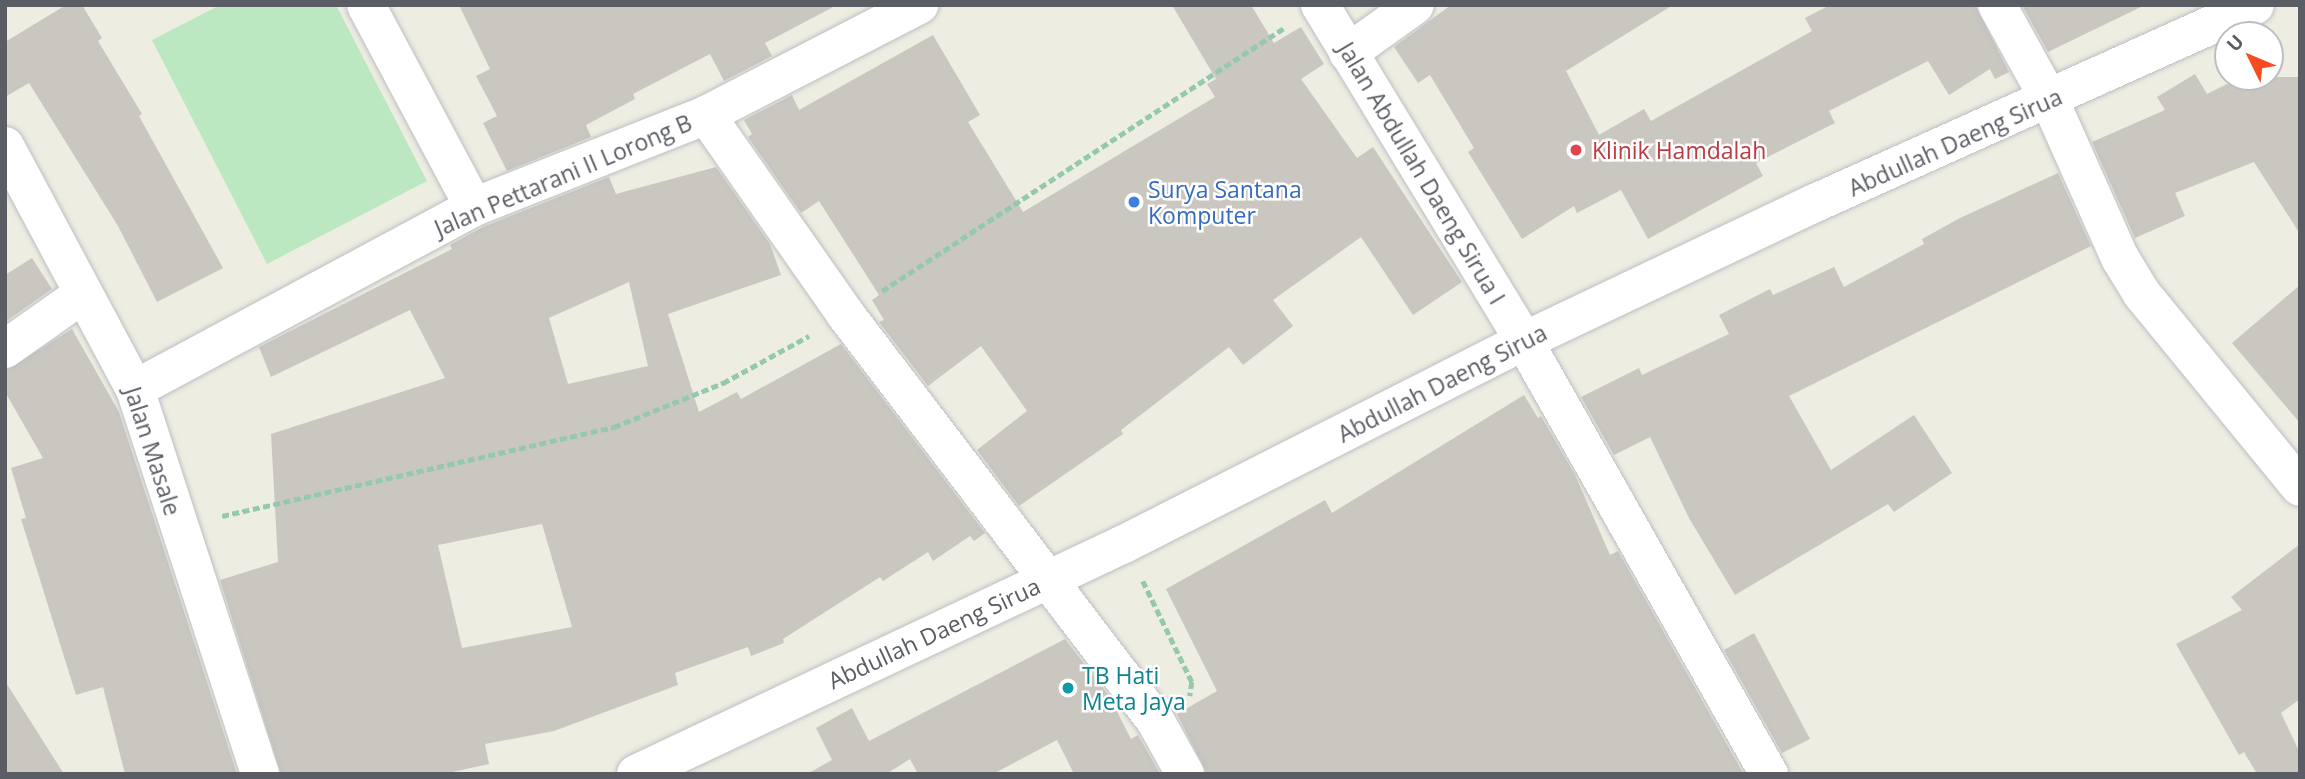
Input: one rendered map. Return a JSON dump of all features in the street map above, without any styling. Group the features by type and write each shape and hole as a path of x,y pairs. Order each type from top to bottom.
{"street":[{"path":"366,5 474,207"},
{"path":"1348,53 1415,5"},
{"path":"1997,5 2050,101 2120,258 2142,294 2300,487"},
{"name":"Abdullah Daeng Sirua","path":"636,774 1124,544 1524,341 1815,203 2050,101 2255,5"},
{"name":"Jalan Pettarani II Lorong B","path":"135,389 474,207 706,115 916,6"},
{"name":"Jalan Abdullah Daeng Sirua I","path":"1308,13 1348,53 1524,341 1769,774"},
{"path":"706,115 846,315 1155,720 1185,774"},
{"name":"Jalan Masale","path":"5,146 135,389 177,526 260,774"},
{"path":"5,349 83,294"}],"path":[{"path":"177,526 614,427 723,383 846,315 1308,13"},
{"path":"1124,544 1192,682 1193,693 1185,699"}],"green space":[{"path":"220,5 336,5 427,181 267,264 152,40"}],"building":[{"path":"66,5 82,5 102,38 98,41 142,114 139,116 223,268 157,302 118,226 29,83 5,97 5,42"},
{"path":"459,5 837,5 765,43 772,56 724,81 710,54 633,94 635,99 586,125 591,137 507,171 483,123 497,116 476,76 490,69"},
{"path":"1172,5 1251,5 1274,43 1301,27 1324,64 1301,79 1357,158 1373,147 1462,282 1413,315 1361,237 1273,300 1293,326 1243,365 1229,347 1121,430 1123,434 1019,506 977,450 1027,411 981,346 928,386 879,322 884,320 872,300 879,295 819,201 801,213 748,137 752,134 744,120 792,95 799,110 933,35 980,115 968,122 1023,212 1215,97 1207,84 1216,79"},
{"path":"1451,5 1673,5 1566,71 1599,135 1644,109 1651,121 1812,31 1805,18 1830,5 1975,5 2009,72 1995,79 1990,69 1949,95 1928,61 1829,111 1835,123 1756,163 1763,176 1648,239 1621,190 1577,213 1574,206 1522,239 1468,152 1474,148 1430,75 1418,83 1394,47"},
{"path":"2022,5 2145,5 2048,52"},
{"path":"2195,74 2207,94 2214,90 2284,91 2284,77 2300,77 2300,234 2254,162 2175,193 2185,216 2135,238 2092,142 2165,110 2157,97"},
{"path":"716,167 770,244 781,275 668,314 699,412 737,392 741,399 841,344 985,533 974,541 970,536 933,561 928,552 883,581 880,577 783,639 784,643 751,656 748,647 675,673 678,685 554,731 485,744 489,764 443,774 281,774 220,580 278,562 271,434 445,378 410,310 271,377 259,347 452,249 450,245 483,227 609,177 616,194","holes":["629,282 648,366 568,384 549,318","542,524 572,627 462,648 438,545"]},
{"path":"2058,173 2091,246 1789,396 1831,470 1914,415 1952,473 1894,512 1888,504 1735,595 1689,518 1650,437 1614,455 1581,397 1639,368 1642,375 1729,334 1719,315 1770,289 1773,295 1834,267 1844,287 1924,244 1922,239 1960,218"},
{"path":"32,258 52,289 5,322 5,275"},
{"path":"2300,285 2300,423 2232,343"},
{"path":"72,329 119,412 237,774 125,774 103,687 76,695 21,519 26,518 11,468 43,458 5,392 5,371"},
{"path":"1524,395 1538,418 1541,416 1575,475 1610,555 1618,551 1743,773 1207,774 1177,714 1217,691 1166,589 1325,500 1332,513"},
{"path":"2300,544 2300,699 2281,713 2300,753 2300,774 2257,774 2244,752 2239,755 2176,644 2242,610 2231,597"},
{"path":"1754,633 1810,739 1782,753 1724,650"},
{"path":"1065,639 1109,696 1131,739 1138,735 1160,774 1069,774 1073,772 1057,740 993,774 918,774 910,759 886,774 807,774 832,760 816,728 852,708 869,741"},
{"path":"5,681 64,774 5,774"}],"place":[{"name":"Klinik Hamdalah","path":"1576,150"},
{"name":"Surya Santana Komputer","path":"1134,202"},
{"name":"TB Hati Meta Jaya","path":"1068,688"}]}
